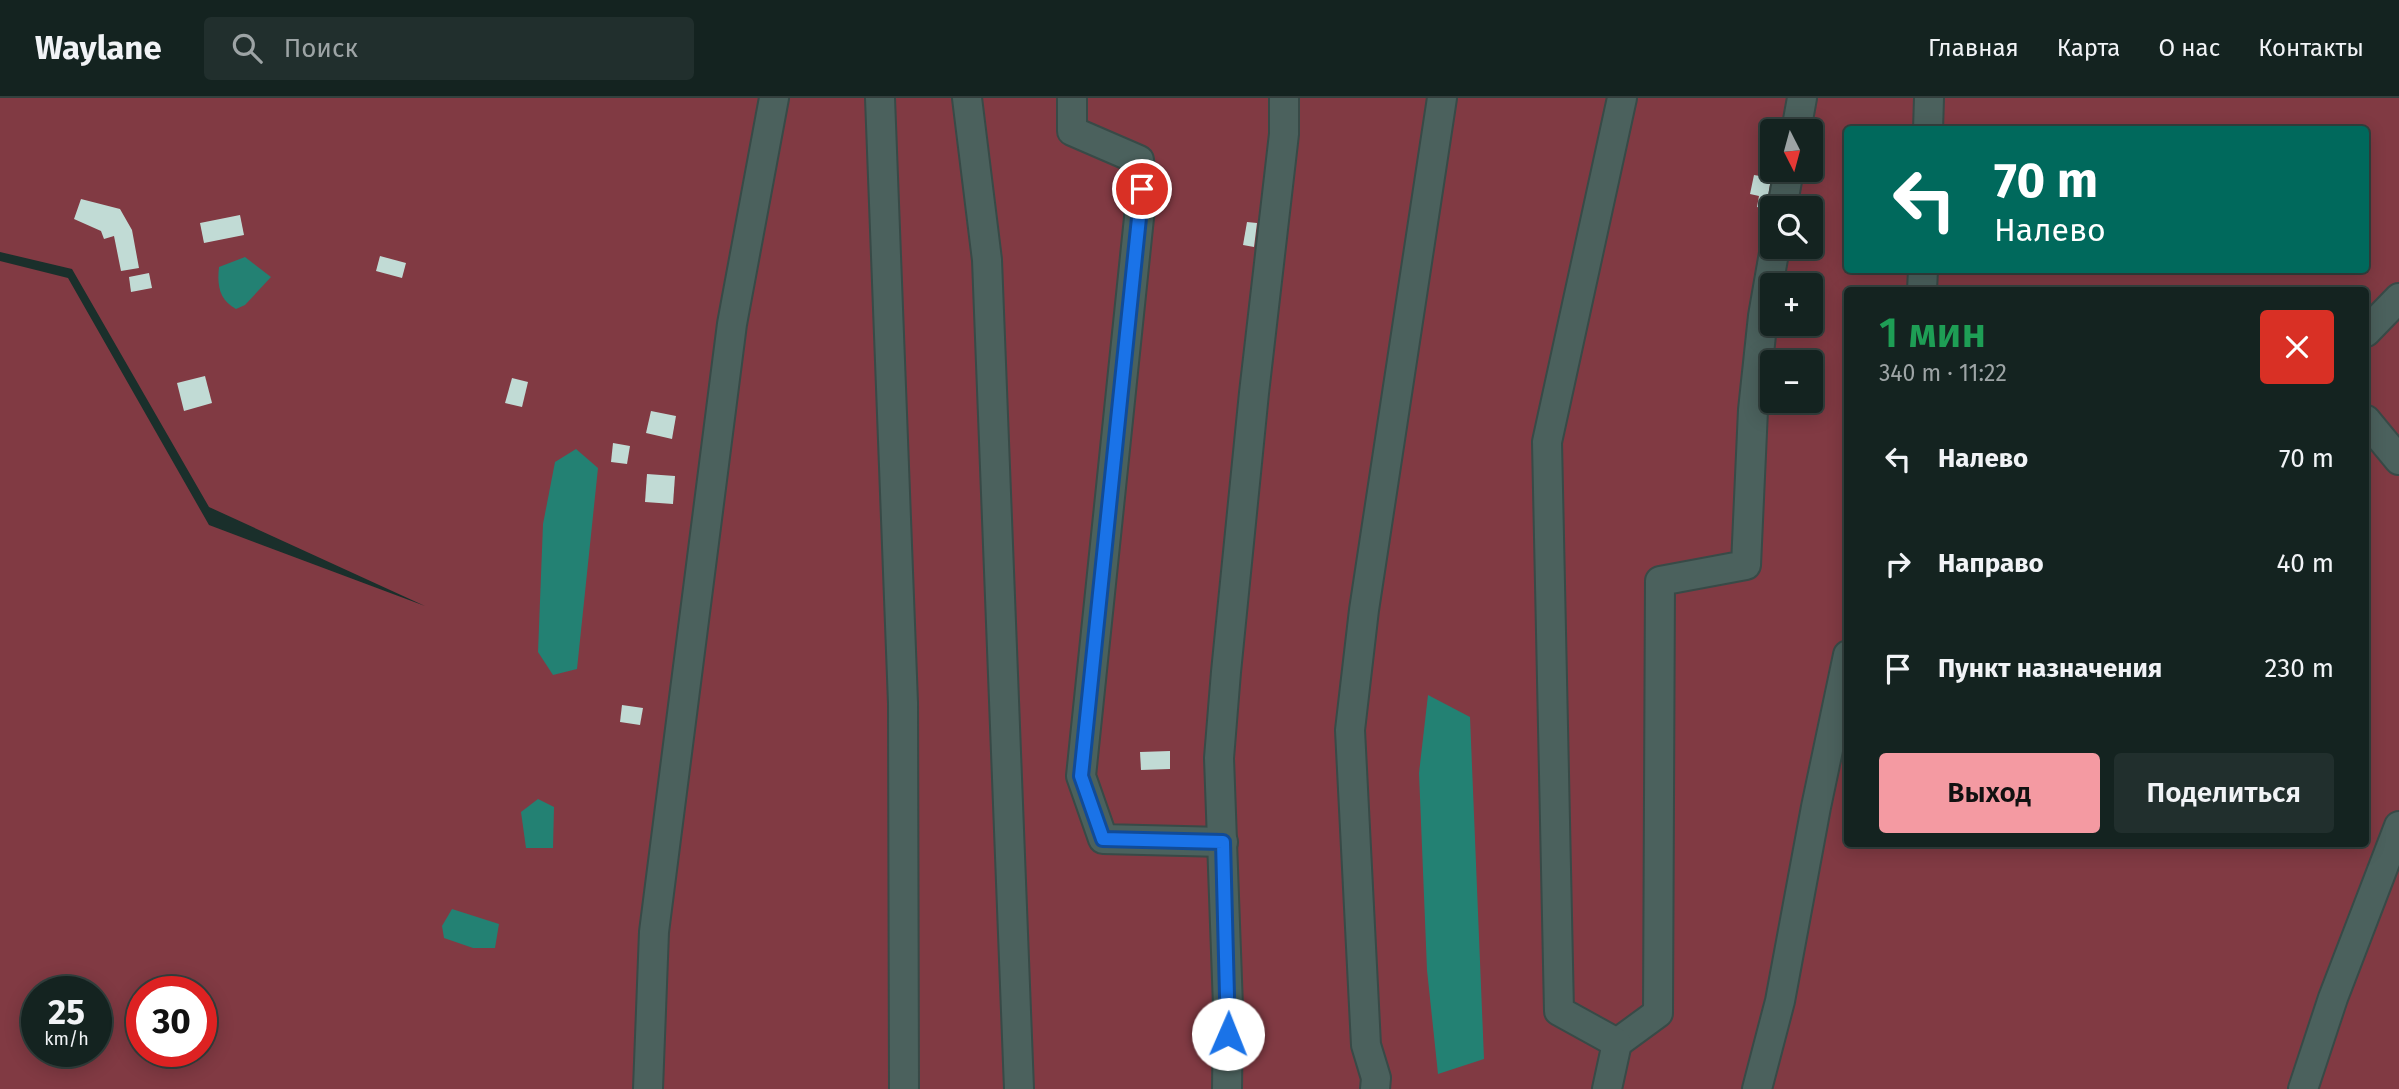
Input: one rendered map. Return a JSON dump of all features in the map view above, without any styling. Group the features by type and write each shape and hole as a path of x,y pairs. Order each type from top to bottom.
{"street":[{"path":"648,1089 656,919 732,324 774,98"},
{"path":"880,98 903,703 904,1089"},
{"path":"967,98 987,260 1019,1089"},
{"path":"1072,98 1072,131 1139,160 1142,189 1081,776 1103,839 1223,842"},
{"path":"1227,1089 1228,1007 1219,758 1254,393 1284,134 1284,98"},
{"path":"1375,1089 1376,1078 1366,1045 1350,730 1364,610 1442,98"},
{"path":"1616,1043 1559,1011 1547,442 1622,98"},
{"path":"1798,119 1802,98"},
{"path":"1927,126 1928,98"},
{"path":"1607,1089 1616,1043 1658,1013 1660,581 1746,565 1753,410 1763,316 1773,259"},
{"path":"2369,329 2399,298"},
{"path":"2369,424 2399,460"},
{"path":"1757,1089 1780,1001 1844,674"},
{"path":"2304,1089 2333,998 2399,826"}],"shaded area":[{"path":"0,98 2399,98 2399,1089 0,1089 0,261 68,278 209,525 425,606 209,507 72,269 0,252"},
{"path":"245,257 271,277 245,305 236,309 226,301 220,291 219,267"},
{"path":"576,449 598,468 577,669 553,675 538,652 543,524 555,462"},
{"path":"1428,695 1470,717 1484,1059 1438,1074 1427,970 1419,773"},
{"path":"538,799 554,807 553,848 526,848 521,812"},
{"path":"452,909 499,924 495,948 473,948 444,938 442,926"}],"building":[{"path":"1754,175 1760,176 1760,182 1770,182 1768,196 1760,196 1760,208 1757,207 1759,196 1750,194"},
{"path":"81,199 120,209 132,230 139,268 121,271 114,236 104,239 101,231 74,219"},
{"path":"240,215 244,235 204,243 200,223"},
{"path":"1247,222 1257,223 1254,247 1243,245"},
{"path":"380,256 406,263 402,278 376,271"},
{"path":"149,273 152,288 131,292 129,277"},
{"path":"205,376 212,403 184,411 177,383"},
{"path":"512,378 528,382 522,407 505,403"},
{"path":"651,411 676,416 672,439 646,433"},
{"path":"613,443 630,446 627,464 611,462"},
{"path":"647,474 675,476 673,504 645,502"},
{"path":"622,705 643,708 640,725 620,722"},
{"path":"1170,751 1170,769 1141,770 1140,752"}],"route":[{"path":"1142,189 1081,776 1103,839 1223,842 1228,1034"}]}
